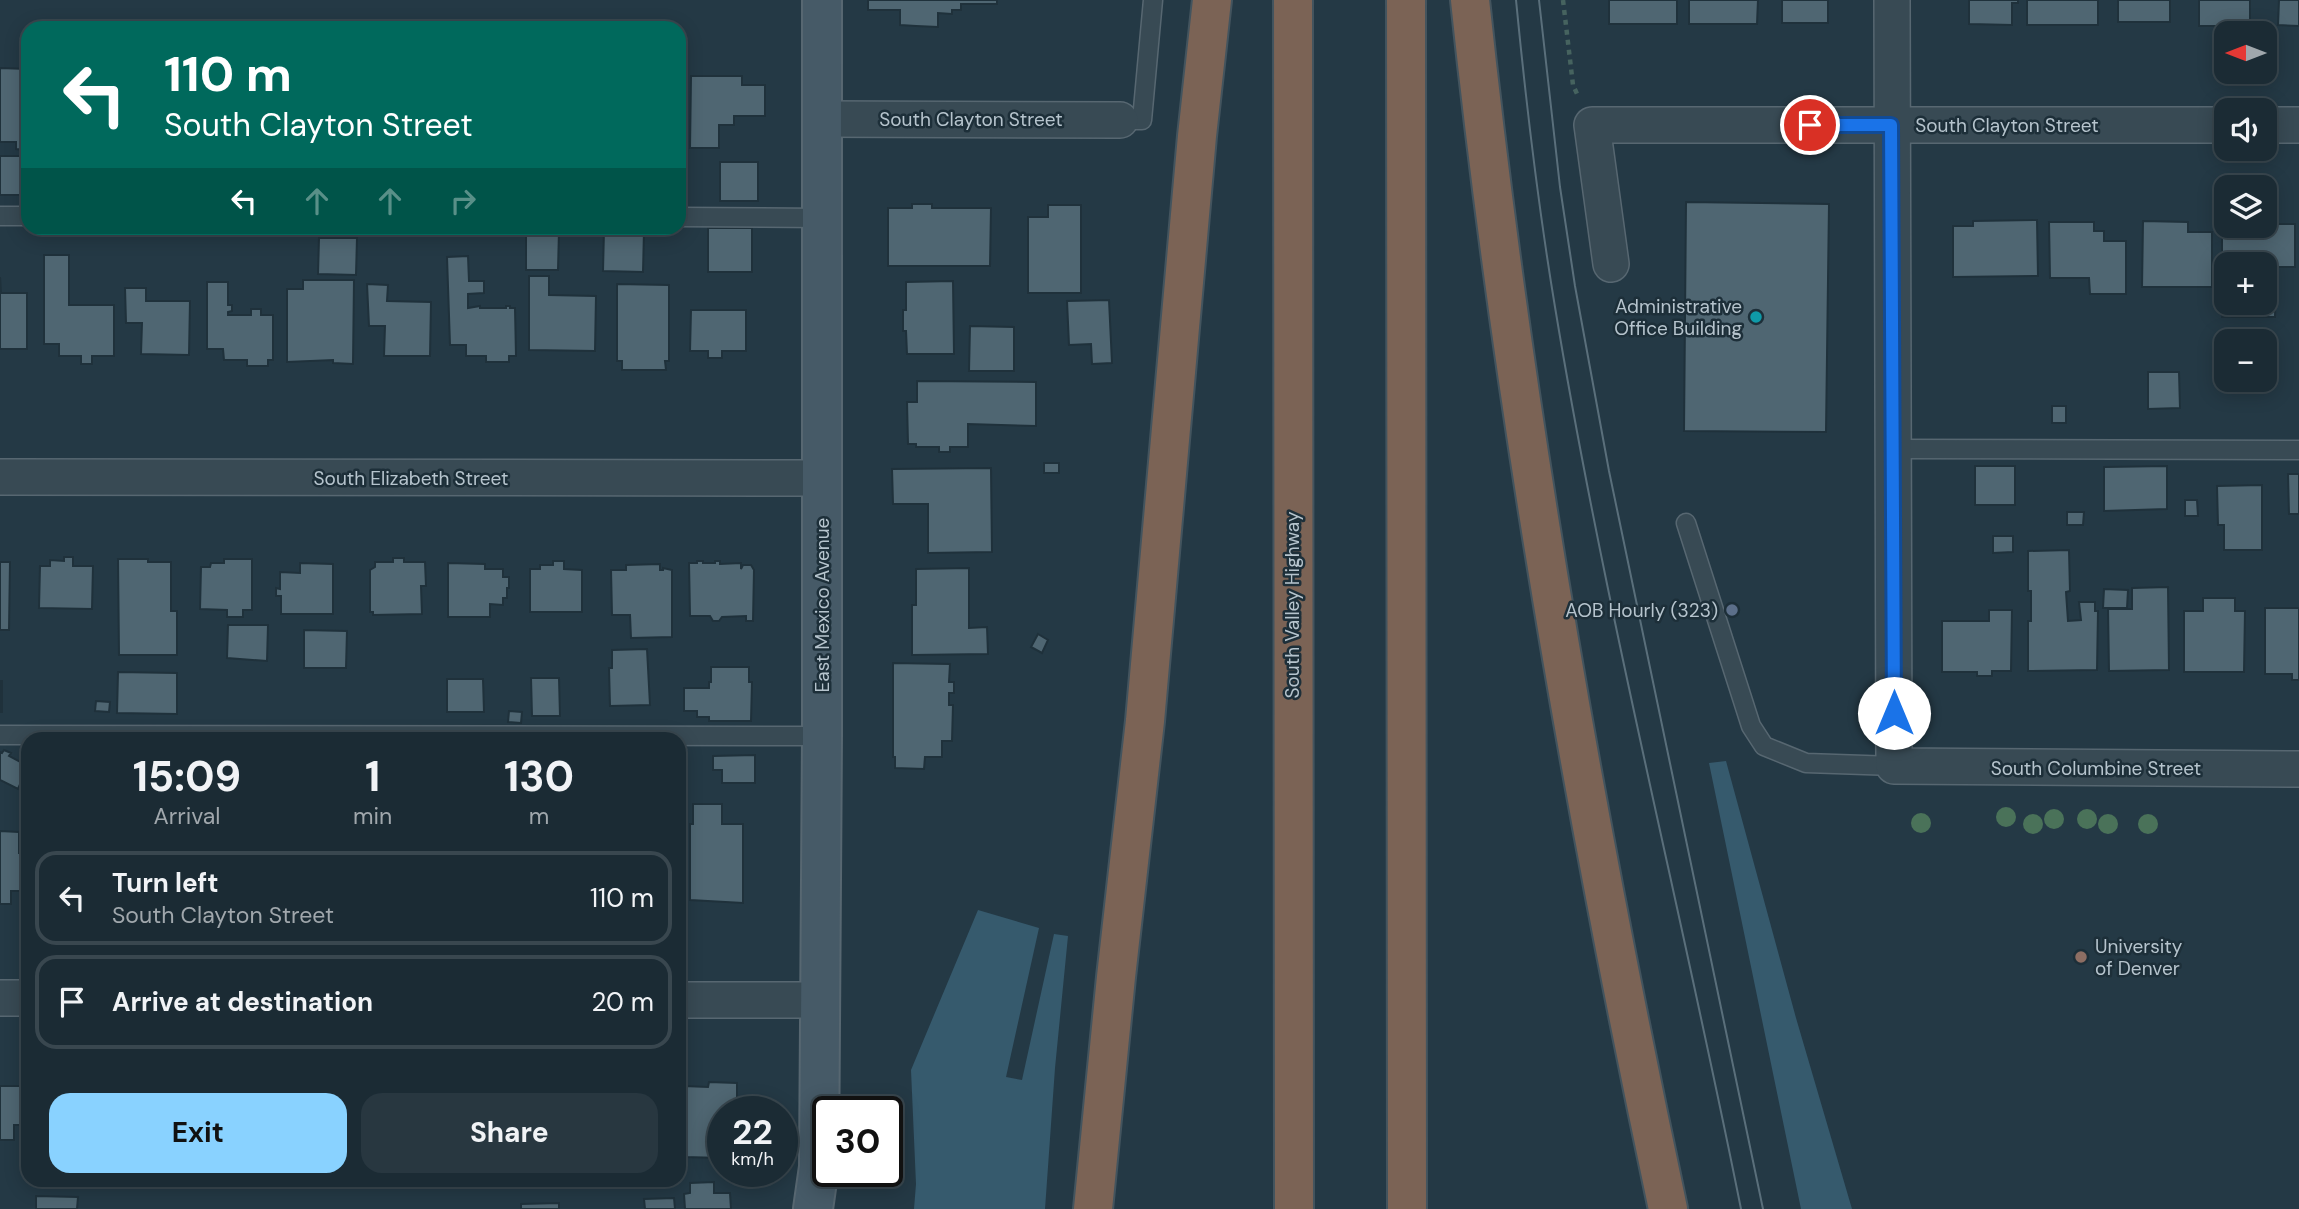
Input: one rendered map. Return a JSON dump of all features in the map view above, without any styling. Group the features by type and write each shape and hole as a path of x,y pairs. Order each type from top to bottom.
{"highway":[{"path":"1093,1209 1117,963 1145,721 1196,136 1212,0"},
{"name":"South Valley Highway","path":"1293,0 1293,1209"},
{"path":"1406,0 1407,1209"},
{"path":"1470,0 1503,278 1535,494 1604,897 1668,1209"},
{"path":"1632,1040 1661,1209"}],"street":[{"name":"East Mexico Avenue","path":"813,1209 819,1167 822,0"},
{"path":"1892,0 1894,766"},
{"name":"South Clayton Street","path":"823,119 1120,120"},
{"name":"South Clayton Street","path":"1592,125 2214,125"},
{"path":"1592,125 1611,264"},
{"path":"2277,125 2299,125"},
{"name":"South Elizabeth Street","path":"0,477 822,478"},
{"name":"South Columbine Street","path":"1894,766 2299,769"},
{"path":"0,998 21,998"},
{"path":"686,1000 819,1000"}],"lane":[{"path":"1120,120 1142,120 1153,0"},
{"path":"0,216 21,216"},
{"path":"686,217 822,218"},
{"path":"1893,449 2299,450"},
{"path":"1686,523 1751,726 1764,746 1806,763 1894,766"},
{"path":"0,735 21,735"},
{"path":"686,736 822,736"}],"path":[{"path":"1563,0 1573,85 1592,125"}],"water":[{"path":"1726,761 1796,1018 1852,1209 1801,1209 1709,763"},
{"path":"978,910 1039,928 1006,1077 1022,1080 1054,934 1068,936 1045,1209 914,1209 916,1184 911,1070"}],"building":[{"path":"868,0 997,0 997,4 961,4 961,10 952,10 952,14 938,13 938,27 900,25 900,10 868,10"},
{"path":"1609,0 1677,0 1677,24 1609,24"},
{"path":"1689,0 1758,0 1757,24 1689,24"},
{"path":"1782,0 1828,0 1828,23 1782,23"},
{"path":"1969,0 2018,0 2018,3 2012,3 2012,25 1969,24"},
{"path":"2027,0 2098,0 2098,25 2027,25"},
{"path":"2118,0 2170,0 2170,22 2118,22"},
{"path":"2199,0 2250,0 2250,21 2214,21 2214,26 2199,26"},
{"path":"2279,0 2299,0 2299,26 2278,25"},
{"path":"0,68 21,69 21,149 16,149 16,142 0,142"},
{"path":"691,76 742,76 742,85 765,85 765,116 734,116 734,125 719,125 719,148 690,148"},
{"path":"0,156 21,156 21,195 0,195"},
{"path":"720,162 758,162 758,201 720,201"},
{"name":"Administrative Office Building","path":"1686,202 1829,204 1826,432 1684,431"},
{"path":"912,204 932,204 932,208 991,208 990,266 888,266 888,208 912,208"},
{"path":"1048,205 1081,205 1081,293 1028,293 1028,217 1048,217"},
{"path":"2037,220 2038,276 1953,277 1953,226 1973,226 1973,221"},
{"path":"2143,221 2188,222 2188,232 2212,232 2212,287 2142,287"},
{"path":"2049,222 2094,222 2094,231 2104,231 2104,241 2126,241 2126,294 2090,294 2089,278 2050,278"},
{"path":"2277,224 2295,224 2295,267 2277,267 2277,252 2222,252 2222,238 2277,238"},
{"path":"708,228 752,228 752,272 708,272"},
{"path":"526,235 559,235 558,270 526,270"},
{"path":"604,235 644,235 643,272 603,271"},
{"path":"319,238 357,238 356,275 318,274"},
{"path":"44,255 69,255 69,305 114,305 114,356 92,356 92,364 81,364 81,356 59,356 59,344 44,344"},
{"path":"468,256 469,281 484,281 484,293 468,294 468,308 515,308 516,356 509,356 509,362 486,362 486,356 466,356 466,345 450,345 447,257"},
{"path":"529,276 549,276 549,295 596,296 595,351 529,350"},
{"path":"0,277 1,293 27,293 27,349 0,349"},
{"path":"303,280 354,280 353,364 333,363 333,360 287,362 287,289 303,289"},
{"path":"953,281 954,354 907,354 906,331 903,331 906,282"},
{"path":"207,282 228,282 228,305 232,305 232,311 228,312 228,315 251,315 251,309 261,309 261,315 273,315 273,360 268,360 268,366 247,366 247,360 224,360 223,349 207,349"},
{"path":"367,284 388,285 387,301 431,302 430,356 384,356 385,326 369,326"},
{"path":"617,284 669,285 669,361 665,361 666,370 622,370 622,361 617,361"},
{"path":"125,288 146,288 146,301 190,301 189,355 141,354 142,323 126,323"},
{"path":"1109,300 1112,363 1092,364 1091,344 1069,345 1067,301"},
{"path":"691,310 746,310 746,351 722,351 722,358 708,358 708,351 690,351"},
{"path":"2222,315 2275,315 2275,317"},
{"path":"970,326 1014,327 1014,371 969,371"},
{"path":"2148,372 2179,372 2180,408 2148,409"},
{"path":"917,381 1036,382 1036,426 968,424 968,447 950,447 950,452 939,452 939,447 916,447 916,444 908,444 907,402 917,402"},
{"path":"2052,406 2066,406 2066,423 2052,423"},
{"path":"1044,463 1059,463 1059,473 1044,473"},
{"path":"1975,466 2015,466 2015,505 1975,505"},
{"path":"2167,466 2167,509 2104,511 2104,467"},
{"path":"991,468 992,552 928,553 928,504 893,504 892,469"},
{"path":"2288,474 2299,474 2299,514 2289,514"},
{"path":"2262,485 2262,550 2224,550 2224,525 2218,525 2217,486"},
{"path":"2185,500 2197,500 2198,516 2185,516"},
{"path":"2067,512 2084,512 2083,525 2067,525"},
{"path":"1993,536 2013,536 2013,552 1993,553"},
{"path":"2069,550 2070,591 2066,592 2068,621 2081,620 2079,602 2095,602 2095,611 2098,611 2097,670 2028,671 2031,591 2028,591 2028,551"},
{"path":"64,557 73,557 73,566 93,566 92,609 39,608 40,566 50,566 50,560 64,561"},
{"path":"393,558 404,558 404,562 425,562 426,586 421,586 422,614 373,615 373,612 370,612 370,570 375,567 375,562 393,562"},
{"path":"118,559 171,562 171,611 177,611 177,655 119,655"},
{"path":"224,559 252,559 252,610 243,610 243,617 227,617 227,610 200,609 201,567 210,567 211,563 224,563"},
{"path":"553,561 564,561 564,569 582,570 582,612 530,612 530,569 540,569 540,565 553,565"},
{"path":"0,562 10,562 9,630 0,630"},
{"path":"300,563 333,564 333,614 281,614 281,596 276,596 276,588 280,589 280,572 300,573"},
{"path":"448,563 485,564 485,569 503,569 503,577 509,577 509,588 507,598 503,598 503,605 490,604 490,617 448,617"},
{"path":"689,563 741,563 741,569 743,565 751,565 754,570 753,621 746,621 746,616 722,617 719,621 713,621 710,616 690,616"},
{"path":"660,564 660,570 672,570 672,637 631,638 630,615 612,615 611,570 626,570 626,565"},
{"path":"969,568 969,628 987,627 988,654 912,655 912,605 916,605 916,569"},
{"path":"2168,587 2169,670 2109,671 2108,609 2132,609 2132,588"},
{"path":"2104,589 2128,590 2127,608 2103,608"},
{"path":"2203,598 2235,598 2235,611 2245,611 2244,672 2184,672 2184,611 2203,611"},
{"path":"2265,608 2299,608 2299,680 2292,680 2292,674 2265,674"},
{"path":"1989,610 2012,610 2011,671 1992,671 1992,676 1977,676 1977,672 1942,672 1942,621 1989,621"},
{"path":"228,625 268,625 267,661 227,658"},
{"path":"304,630 347,631 346,668 304,668"},
{"path":"1038,634 1048,640 1042,653 1031,647"},
{"path":"647,649 650,705 610,706 609,668 612,668 612,650"},
{"path":"893,663 950,664 949,682 954,682 954,693 949,693 949,705 953,705 952,741 942,741 942,757 925,757 924,769 895,768"},
{"path":"711,667 749,667 749,682 752,682 751,721 709,721 709,717 697,717 697,711 684,711 684,688 709,688"},
{"path":"118,672 177,673 177,714 117,713"},
{"path":"531,678 559,678 560,716 532,716"},
{"path":"447,679 483,679 484,712 447,712"},
{"path":"2,681 2,712 0,712"},
{"path":"96,701 110,702 109,712 95,711"},
{"path":"509,711 522,712 521,723 508,722"},
{"path":"4,750 11,753 9,756 21,762 21,782 18,789 0,780 0,752"},
{"path":"755,755 755,783 722,783 722,770 713,770 713,756"},
{"path":"693,804 722,804 722,824 743,824 743,903 690,900 690,824 693,824"},
{"path":"0,831 19,832 21,891 11,891 11,904 0,904"},
{"path":"709,1082 737,1083 737,1096 707,1096 707,1158 686,1157 686,1086 708,1087"},
{"path":"0,1086 21,1086 21,1125 14,1125 14,1140 0,1140"},
{"path":"707,1182 707,1187 714,1187 714,1193 730,1193 731,1209 685,1209 684,1194 690,1193 690,1183"},
{"path":"36,1196 78,1197 77,1209 36,1209"},
{"path":"674,1198 675,1209 645,1209 644,1199"},
{"path":"559,1203 559,1209 521,1209 521,1204"}],"tram line":[{"path":"1516,0 1543,230 1575,420 1620,646 1741,1209"},
{"path":"1539,0 1560,187 1609,471 1763,1209"}],"place":[{"name":"Administrative Office Building","path":"1756,317"},
{"name":"AOB Hourly (323)","path":"1732,610"},
{"name":"University of Denver","path":"2081,957"}],"route":[{"path":"1810,125 1891,125 1894,713"}]}
